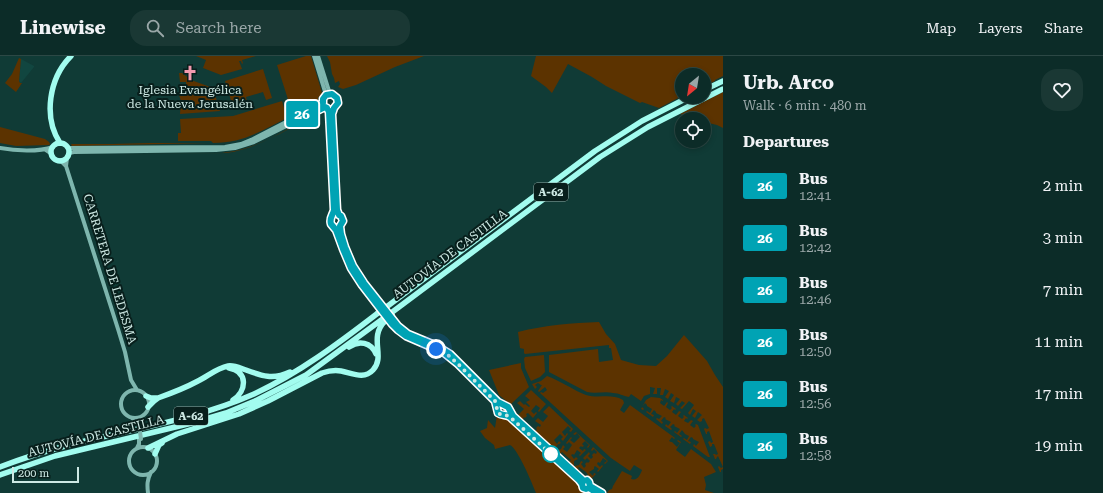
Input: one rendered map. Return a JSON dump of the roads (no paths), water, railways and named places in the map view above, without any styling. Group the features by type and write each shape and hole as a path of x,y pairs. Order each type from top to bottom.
{"highway":[{"path":"55,147 65,144 68,153 60,160 55,158 55,147 57,138 50,113 51,99 57,75 63,64 71,56"},
{"path":"711,87 723,81"},
{"name":"AUTOVÍA DE CASTILLA","path":"0,475 60,454 192,423 226,413 255,401 306,375 391,314 410,298 600,157 648,127 723,89"},
{"name":"AUTOVÍA DE CASTILLA","path":"0,467 23,458 70,444 139,429 210,411 276,383 332,348 595,151 648,118 675,104"},
{"path":"146,447 191,429 239,414 268,402 322,372 340,371 359,376 368,374 373,371 376,366 378,352 376,342 377,332 384,319"},
{"path":"255,401 307,376 356,343 364,343 371,347 374,350 377,359"},
{"path":"148,407 158,398 186,387 221,368 236,366 266,376 276,377 293,371 332,348"},
{"path":"210,374 222,369 234,369 240,374 244,382 242,390 236,398 210,411"},
{"path":"146,396 158,398"},
{"path":"155,454 158,445 164,440"}],"main road":[{"path":"314,56 328,95"},
{"path":"318,56 328,95"},
{"path":"508,413 502,415 498,413 496,410 497,407 495,401 448,355 406,336 398,330 362,285 351,268 335,227 332,226 330,221 334,210 334,201 329,114 323,99 328,95 335,96 338,100 332,114 337,210 343,221 340,226 340,230 353,266 364,283 398,326 408,334 437,346 450,354 501,404 508,407 508,413 518,423 583,482 587,480 590,487 597,493"},
{"path":"325,106 330,109 334,108"},
{"path":"68,153 218,150 235,148 254,142 325,106"},
{"path":"0,148 14,150 46,150 55,147"},
{"name":"CARRETERA DE LEDESMA","path":"68,153 66,166 117,325 131,380 137,390"},
{"name":"CARRETERA DE LEDESMA","path":"60,160 66,166"},
{"path":"332,216 336,214 339,215"},
{"path":"335,227 340,226"},
{"path":"131,380 127,392 123,397 121,406 125,414 135,420 138,425"},
{"path":"127,392 137,390 143,393 148,401 147,410 141,416 138,425 142,444 152,450 155,454 157,463 148,478 148,493"},
{"path":"497,407 501,404"},
{"path":"132,418 141,416"},
{"path":"140,439 137,448 131,453 129,463 134,471 145,479 147,484"},
{"path":"137,448 146,447"},
{"path":"140,474 148,474 151,472"},
{"path":"590,487 602,493"}],"place":[{"name":"Iglesia Evangélica de la Nueva Jerusalén","path":"190,73"}]}
